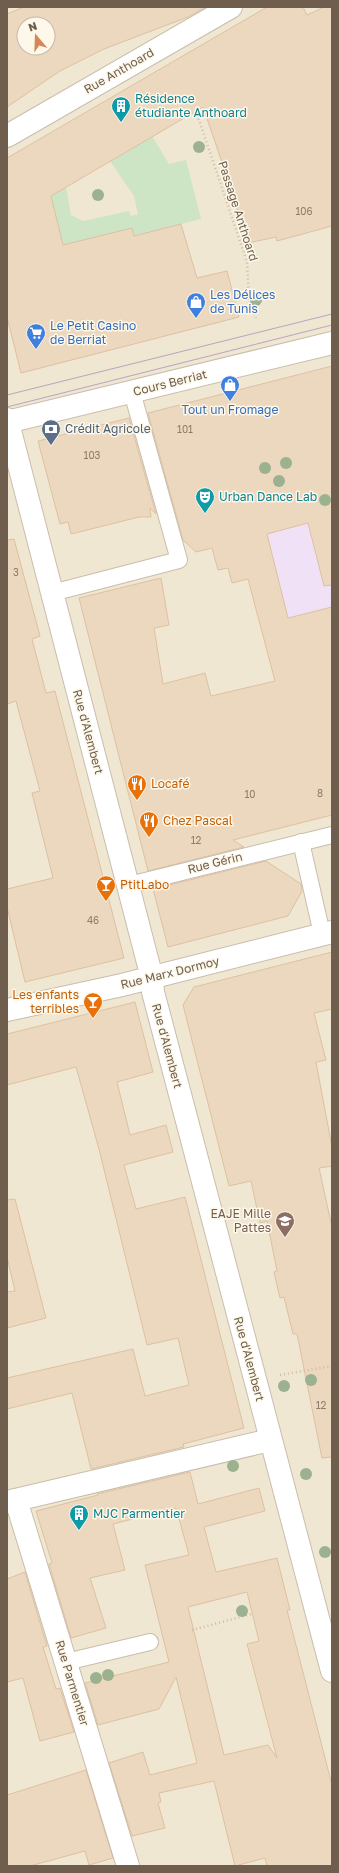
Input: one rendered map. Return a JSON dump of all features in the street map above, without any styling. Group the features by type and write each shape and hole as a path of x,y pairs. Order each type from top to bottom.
{"street":[{"name":"Rue Anthoard","path":"7,136 231,7"},
{"name":"Cours Berriat","path":"7,421 332,343"},
{"name":"Rue d'Alembert","path":"7,421 129,885 152,978 155,999 332,1671"},
{"name":"Rue Marx Dormoy","path":"7,1010 152,978 327,933"},
{"name":"Rue Parmentier","path":"128,1866 66,1662 12,1501 270,1440"}],"lane":[{"path":"52,593 179,560 132,392"},
{"name":"Rue Gérin","path":"129,885 332,835"},
{"path":"302,842 327,933"},
{"path":"66,1662 150,1642"}],"path":[{"name":"Passage Anthoard","path":"196,111 247,262 249,299 256,318"},
{"path":"254,1379 332,1366"},
{"path":"192,1630 252,1614"}],"shaded area":[{"path":"7,7 332,7 332,1866 7,1866"},
{"path":"332,475 332,666 302,674 266,534"}],"green space":[{"path":"152,136 169,164 186,160 201,219 134,236 62,247 51,196 66,187 71,215 83,221 129,211 131,216 138,214 134,196 110,161"}],"building":[{"path":"24,7 206,7 188,17 104,49 60,71 7,107 7,14"},
{"path":"267,7 303,7 307,15 324,7 332,7 332,226 277,241 276,237 248,243 203,107 51,196 63,245 132,228 134,236 181,224 197,278 227,271 239,317 21,373 7,317 7,158"},
{"path":"332,366 332,585 324,586 308,523 267,534 288,618 332,607 332,815 233,840 244,847 148,871 79,598 161,578 169,625 154,628 163,684 205,673 211,696 275,681 248,579 232,583 228,568 218,570 212,548 196,552 183,540 148,413"},
{"path":"129,418 156,514 150,508 151,517 139,517 71,534 68,522 60,524 38,441"},
{"path":"14,539 40,636 32,639 46,693 55,691 124,958 25,982 7,907 7,889 53,878 32,793 40,791 16,701 7,704 7,540"},
{"path":"266,861 301,884 302,891 288,916 168,947 153,889"},
{"path":"332,952 332,1009 314,1013 326,1060 316,1062 332,1147 332,1166 319,1168 332,1227 332,1457 322,1458 297,1334 293,1334 284,1297 280,1298 274,1272 277,1271 267,1221 260,1223 251,1181 229,1186 183,1005 194,987"},
{"path":"135,1002 153,1072 117,1082 130,1135 166,1125 173,1152 124,1165 136,1209 185,1197 244,1428 183,1444 184,1447 91,1469 72,1393 7,1409 7,1378 133,1349 145,1396 189,1385 178,1338 147,1345 99,1149 76,1067 7,1085 7,1034"},
{"path":"15,1199 46,1318 7,1328 7,1292 15,1291 7,1257 7,1200"},
{"path":"190,1472 198,1504 259,1488 265,1511 204,1527 216,1572 277,1558 290,1610 287,1610 332,1785 332,1866 267,1866 265,1858 235,1866 214,1781 159,1793 161,1802 158,1803 165,1828 132,1836 109,1763 143,1752 150,1775 197,1763 176,1677 159,1709 98,1725 85,1683 169,1662 145,1565 189,1555 176,1508 113,1524 125,1570 90,1578 106,1628 71,1638 49,1564 52,1563 36,1511 98,1495 97,1494","holes":["247,1592 259,1641 247,1644 277,1758 268,1745 224,1755 188,1607"]},
{"path":"25,1572 47,1646 43,1647 56,1689 60,1688 74,1732 40,1741 23,1678 7,1682 7,1579"},
{"path":"86,1770 113,1858 89,1865 85,1851 30,1866 7,1866 7,1795"}],"tram line":[{"path":"7,395 332,314"},
{"path":"7,407 332,325"}],"place":[{"name":"Résidence étudiante Anthoard","path":"121,123"},
{"name":"Les Délices de Tunis","path":"196,319"},
{"name":"Le Petit Casino de Berriat","path":"36,350"},
{"name":"Tout un Fromage","path":"230,402"},
{"name":"Crédit Agricole","path":"51,446"},
{"name":"Urban Dance Lab","path":"205,514"},
{"name":"Locafé","path":"137,801"},
{"name":"Chez Pascal","path":"149,838"},
{"name":"PtitLabo","path":"106,902"},
{"name":"Les enfants terribles","path":"93,1019"},
{"name":"EAJE Mille Pattes","path":"285,1238"},
{"name":"MJC Parmentier","path":"79,1531"}]}
